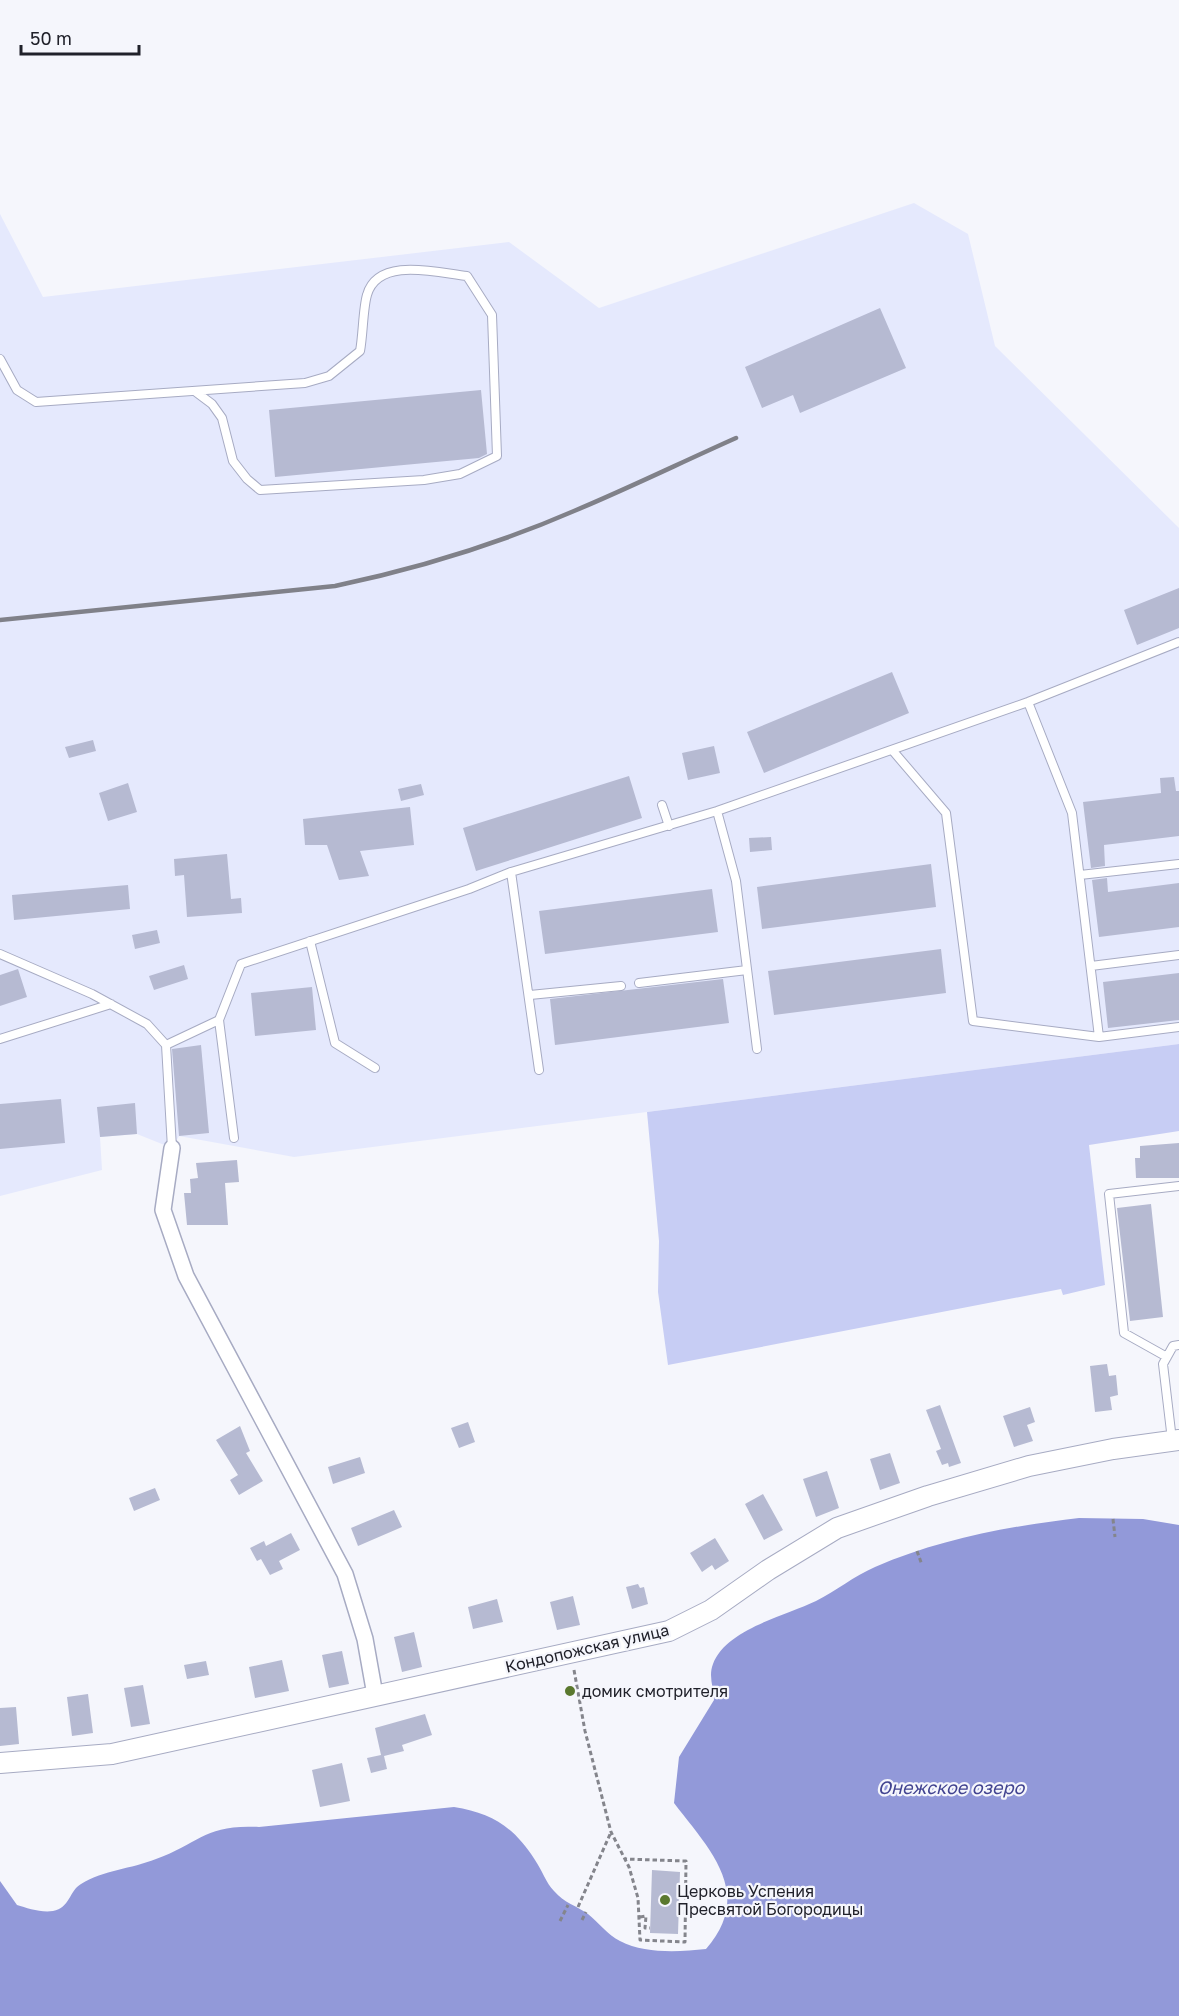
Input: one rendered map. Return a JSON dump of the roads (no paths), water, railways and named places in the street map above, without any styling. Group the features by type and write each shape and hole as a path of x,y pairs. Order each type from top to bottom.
{"street":[{"path":"172,1148 163,1210 186,1276 345,1574 365,1639 375,1695"},
{"name":"Кондопожская улица","path":"0,1763 112,1754 669,1631 711,1610 768,1570 837,1528 928,1496 1029,1466 1113,1449 1176,1441"}],"lane":[{"path":"0,359 17,390 36,402 306,383 329,376 360,351 366,297 379,277 397,270 467,276 492,315 497,456 460,474 424,480 260,490 247,479 233,461 222,418 212,404 196,392"},
{"path":"234,1138 219,1020 241,964 470,889 511,872 717,811 1028,702 1179,642"},
{"path":"1028,702 1072,813 1099,1037"},
{"path":"893,750 946,813 973,1021 1099,1037 1179,1027"},
{"path":"662,805 669,826"},
{"path":"717,811 736,881 758,1050"},
{"path":"1080,875 1179,864"},
{"path":"511,872 539,1070"},
{"path":"310,941 335,1043 375,1068"},
{"path":"0,954 111,1004 147,1024 166,1045 172,1148"},
{"path":"1091,966 1179,956"},
{"path":"639,983 747,970"},
{"path":"530,995 621,986"},
{"path":"0,1039 111,1004"},
{"path":"166,1045 219,1020"},
{"path":"1167,1357 1124,1333 1109,1194 1179,1186"},
{"path":"1176,1441 1163,1364 1173,1346 1179,1345"}],"water":[{"name":"Онежское озеро","path":"1079,1518 1143,1519 1179,1525 1179,2016 0,2016 0,1881 17,1905 39,1911 53,1911 63,1906 77,1887 90,1879 156,1859 226,1828 259,1827 454,1807 480,1813 510,1830 527,1848 558,1895 588,1914 616,1938 630,1945 651,1950 706,1949 720,1929 727,1909 727,1890 722,1872 712,1855 674,1803 679,1757 714,1700 712,1669 720,1652 730,1642 758,1625 816,1601 867,1571 900,1557 976,1535"}],"railway":[{"path":"0,620 335,586 396,572 486,545 545,523 736,438"}],"place":[{"name":"домик смотрителя","path":"570,1691"},
{"name":"Церковь Успения Пресвятой Богородицы","path":"665,1900"}]}
